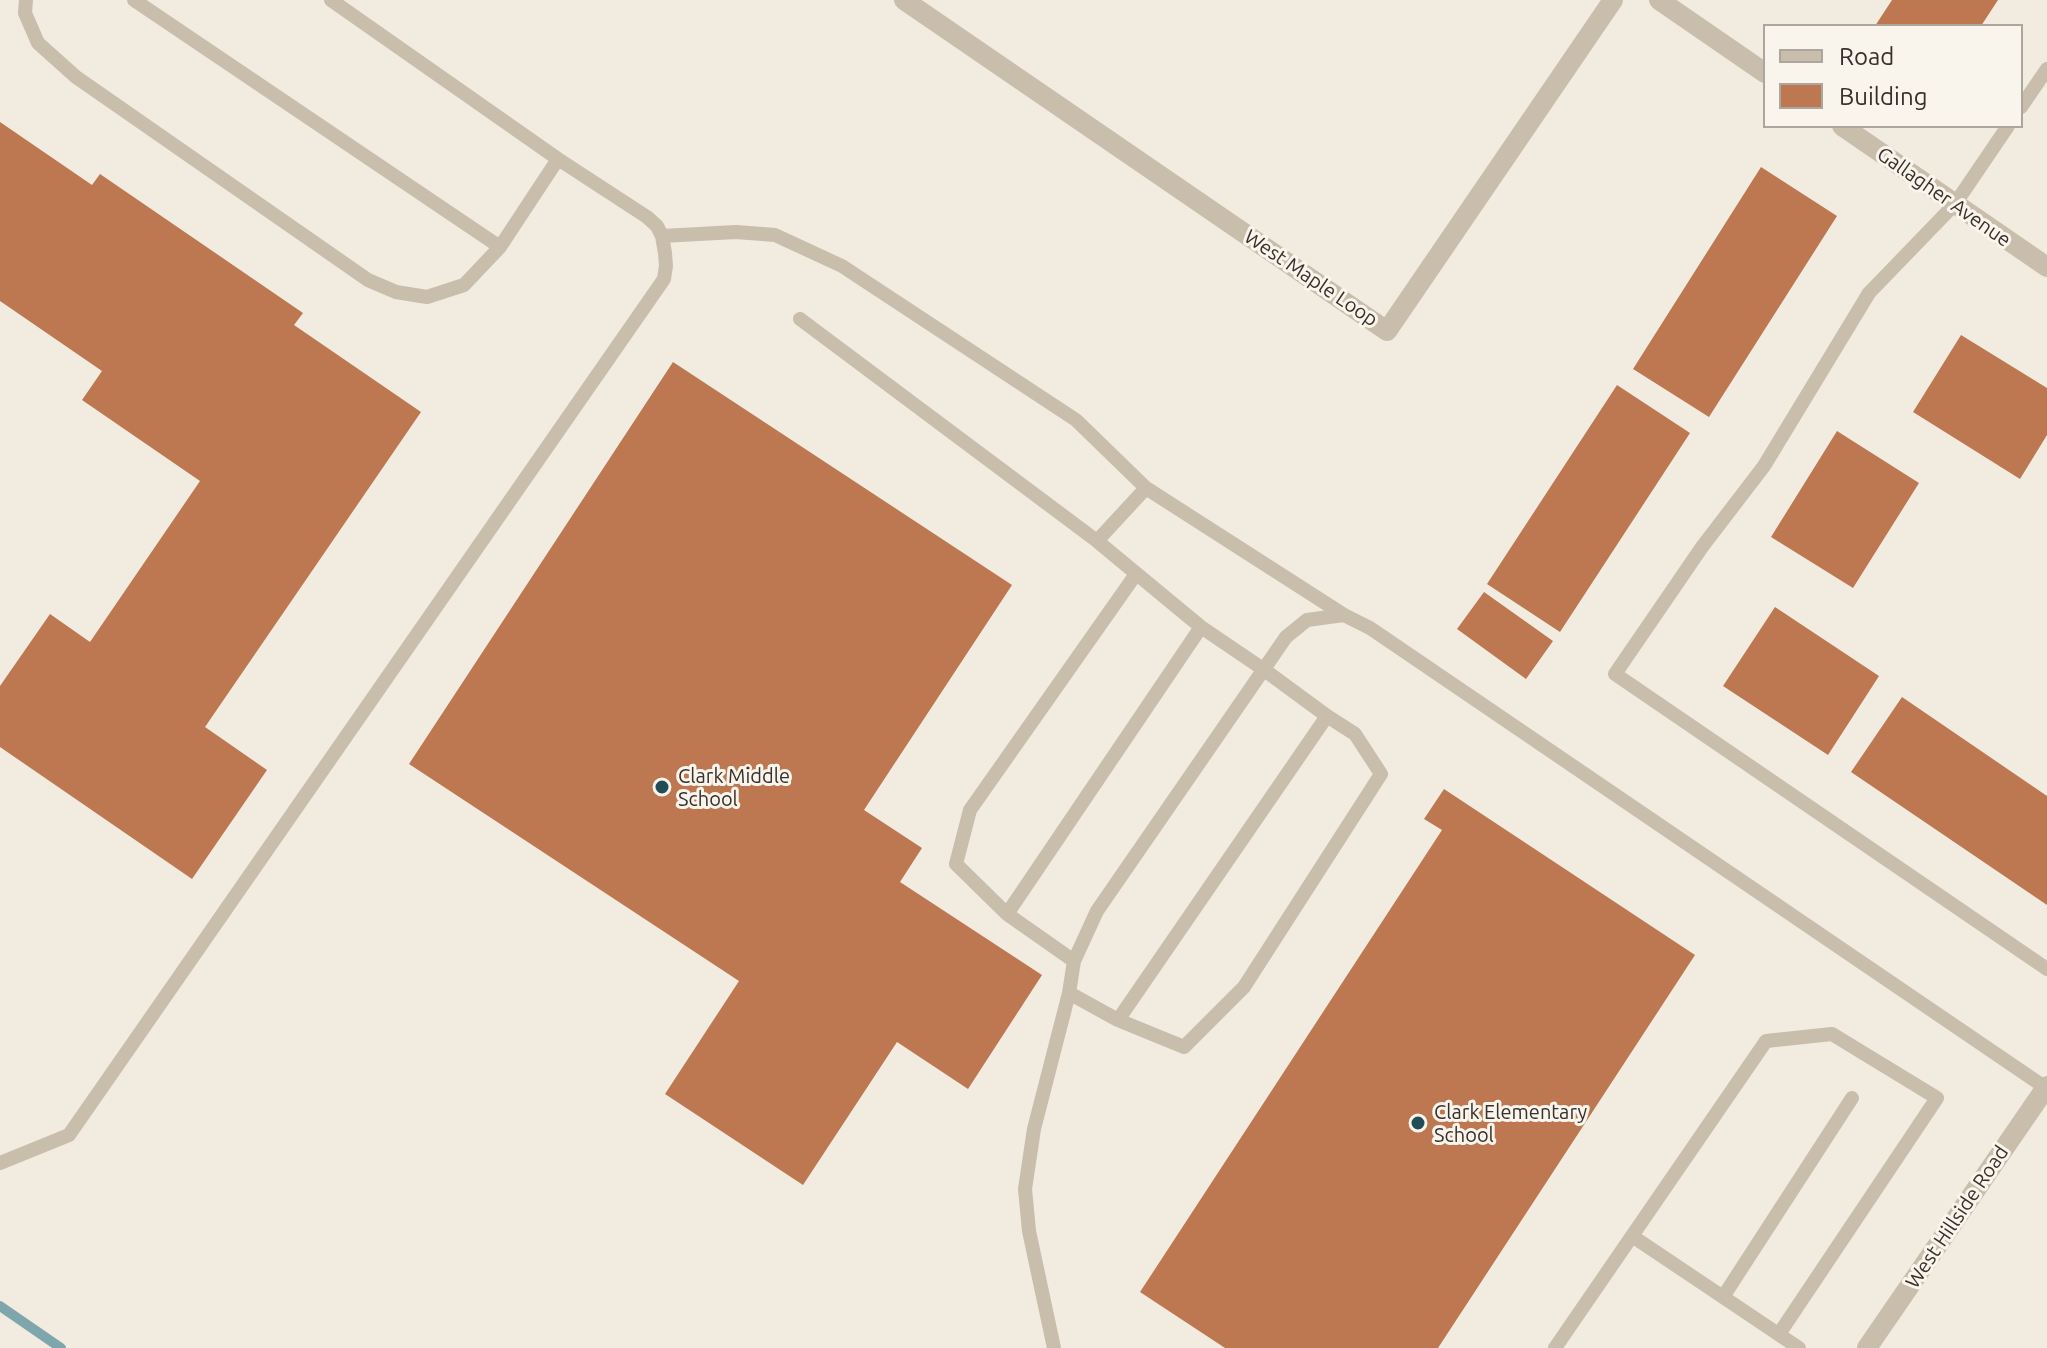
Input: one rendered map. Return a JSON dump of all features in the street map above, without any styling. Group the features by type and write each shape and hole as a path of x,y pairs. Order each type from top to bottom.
{"street":[{"name":"West Maple Loop","path":"904,0 1387,331 1613,0"},
{"path":"1659,0 1763,72"},
{"name":"Gallagher Avenue","path":"1845,128 2047,267"},
{"name":"West Hillside Road","path":"1867,1348 2046,1087"}],"lane":[{"path":"26,0 25,13 38,43 76,77 368,280 396,292 427,297 464,285 500,247 558,159"},
{"path":"134,0 500,247"},
{"path":"0,1163 69,1135 664,279 666,266 662,236 647,217 558,159 331,0"},
{"path":"2023,104 2047,69"},
{"path":"2007,128 1955,204 1869,293 1764,466 1702,547 1615,674 2047,969"},
{"path":"662,236 736,232 775,235 842,266 1076,420 1146,488 1344,615 1370,628 2046,1087"},
{"path":"800,319 1097,541 1201,627 1355,734 1381,774 1244,987 1184,1047 1118,1020 1069,993"},
{"path":"1097,541 1146,488"},
{"path":"1074,961 1007,914 956,864 970,810 1136,574"},
{"path":"1054,1348 1029,1231 1025,1189 1034,1129 1069,993 1074,961 1097,911 1286,637 1307,620 1344,615"},
{"path":"1007,914 1201,627"},
{"path":"1118,1020 1327,716"},
{"path":"1555,1348 1766,1041 1832,1034 1937,1098 1779,1334"},
{"path":"1723,1297 1852,1098"},
{"path":"1632,1236 1799,1348"}],"building":[{"path":"1892,0 1998,0 1982,24 1876,24"},
{"path":"0,122 92,185 100,174 303,313 294,325 421,412 205,727 267,770 192,879 0,747 0,686 50,614 90,642 200,481 82,400 102,371 0,301"},
{"path":"1761,167 1837,216 1709,417 1633,369"},
{"path":"1961,335 2047,388 2047,435 2020,479 1913,412"},
{"name":"Clark Middle School","path":"673,362 1012,585 864,810 922,848 900,882 1042,975 968,1089 897,1042 803,1185 665,1094 739,981 409,764"},
{"path":"1617,385 1690,433 1560,632 1487,584"},
{"path":"1837,431 1919,483 1853,588 1771,537"},
{"path":"1484,592 1553,641 1526,679 1457,629"},
{"path":"1775,607 1879,676 1828,755 1723,686"},
{"path":"1902,697 2047,796 2047,905 1851,772"},
{"name":"Clark Elementary School","path":"1444,789 1695,955 1438,1348 1225,1348 1140,1292 1442,830 1424,819"}],"waterway":[{"path":"0,1306 61,1348"}],"place":[{"name":"Clark Middle School","path":"662,787"},
{"name":"Clark Elementary School","path":"1418,1123"}]}
